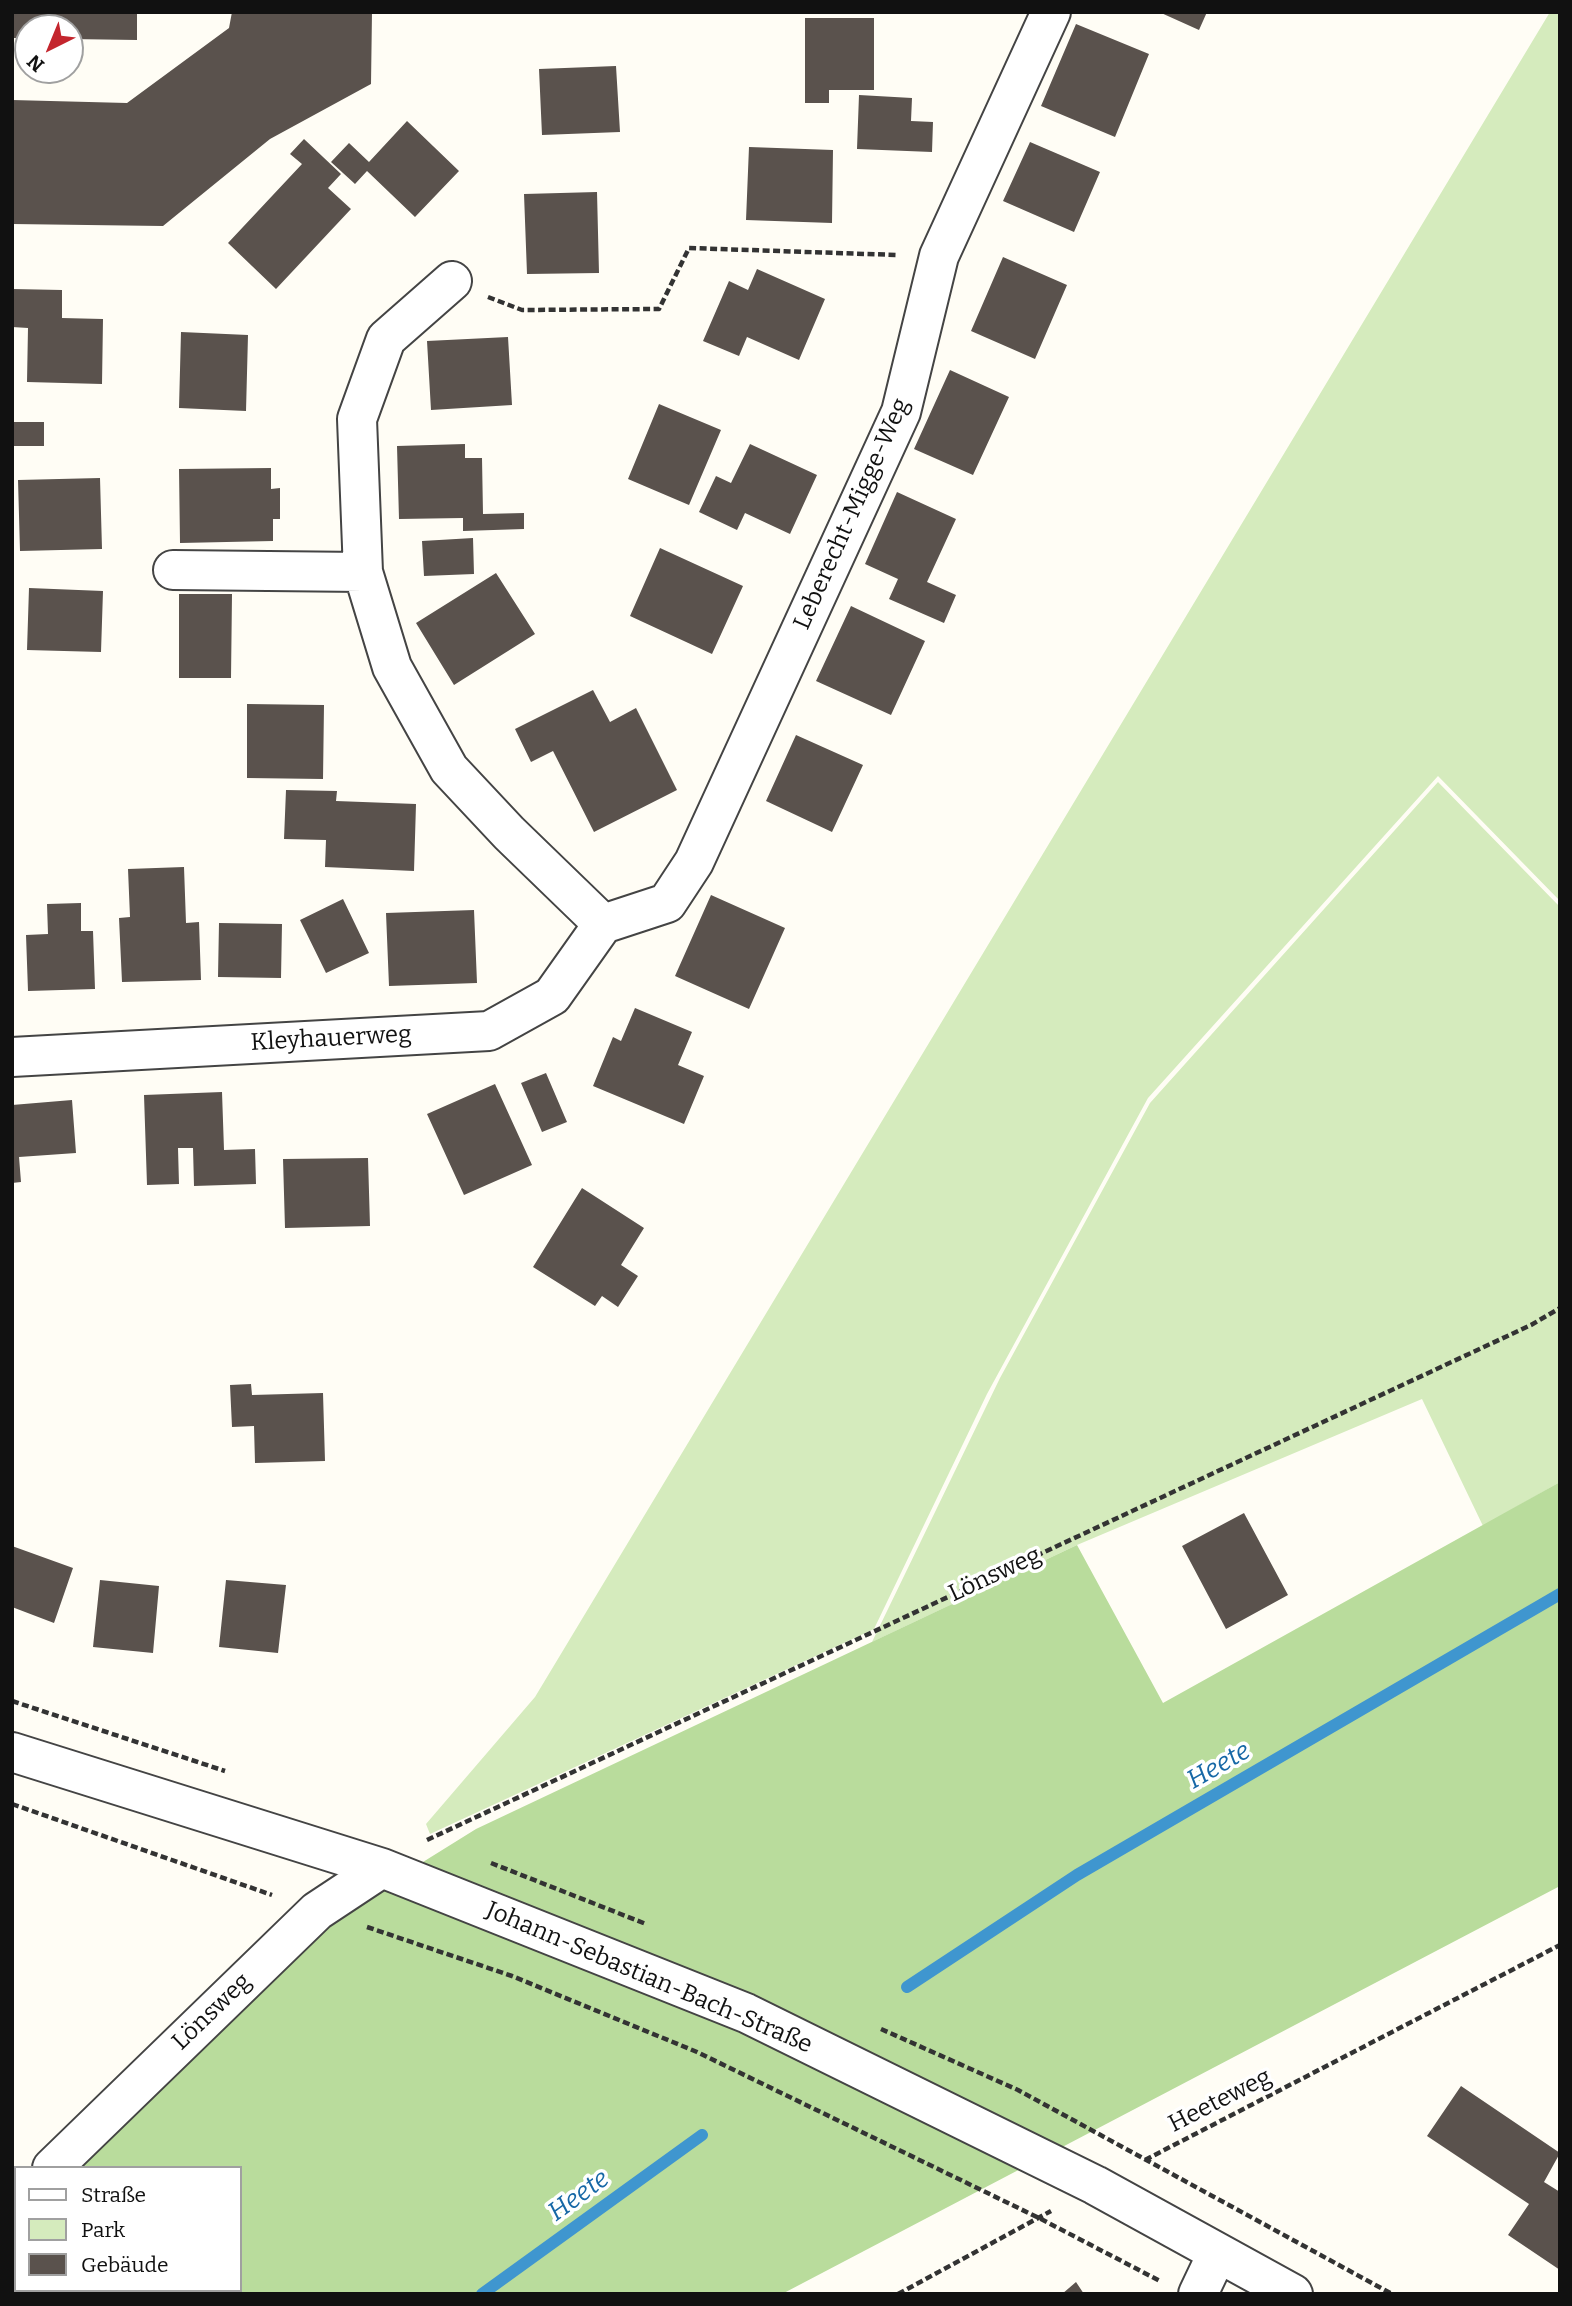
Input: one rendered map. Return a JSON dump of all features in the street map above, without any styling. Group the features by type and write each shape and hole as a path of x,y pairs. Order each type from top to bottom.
{"street":[{"name":"Leberecht-Migge-Weg","path":"603,924 667,903 694,862 901,412 939,256 1051,12"},
{"path":"452,281 386,339 357,419 363,572 392,667 449,769 603,924"},
{"path":"173,570 363,572"},
{"name":"Kleyhauerweg","path":"12,1057 489,1031 552,996 603,924"},
{"name":"Johann-Sebastian-Bach-Straße","path":"12,1752 382,1868 746,2013 1095,2185 1293,2294"},
{"name":"Lönsweg","path":"54,2166 317,1911 382,1868"},
{"path":"1184,2291 1217,2254"}],"path":[{"path":"452,281 522,310 659,309 688,248 939,256"},
{"name":"Lönsweg","path":"415,1835 428,1839 1518,1331 1560,1308"},
{"path":"12,1700 233,1774"},
{"path":"12,1804 512,1976 697,2052 1184,2291"},
{"name":"Heeteweg","path":"898,2294 1095,2185 1560,1945"}],"green space":[{"path":"1550,12 1560,12 1560,901 1438,776 1148,1098 987,1394 874,1629 430,1834 426,1824 535,1697"},
{"path":"1438,782 1560,907 1560,1482 1483,1526 1422,1399 1077,1545 872,1642 1000,1378 1150,1103"},
{"path":"1560,1482 1560,1886 782,2294 12,2294 14,2234 14,2292 242,2292 242,2166 82,2166 312,1931 476,1829 1077,1545 1163,1703"}],"building":[{"path":"12,12 137,12 137,40 84,39 84,14 14,14 12,38"},
{"path":"232,12 372,12 371,84 270,139 163,226 12,224 12,100 127,103 229,28"},
{"path":"1159,12 1207,12 1199,30"},
{"path":"805,18 874,18 874,90 829,90 829,103 805,103"},
{"path":"1076,24 1149,54 1115,137 1041,106"},
{"path":"616,66 620,132 542,135 539,69"},
{"path":"859,95 912,98 911,121 933,122 932,152 857,149"},
{"path":"407,121 459,171 415,217 367,171 355,184 331,162 349,143 369,162"},
{"path":"304,139 341,174 328,188 351,209 276,289 228,243 302,164 290,154"},
{"path":"1030,142 1100,172 1074,232 1003,201"},
{"path":"749,147 833,150 832,223 746,220"},
{"path":"597,192 599,273 527,274 524,194"},
{"path":"1003,257 1067,285 1035,359 971,331"},
{"path":"757,269 825,299 799,360 747,337 739,356 703,341 729,281 748,290"},
{"path":"12,289 62,290 62,318 103,319 102,384 27,382 28,328 12,327"},
{"path":"181,332 248,335 246,411 179,408"},
{"path":"508,337 512,405 431,410 427,341"},
{"path":"950,370 1009,397 973,475 914,449"},
{"path":"659,404 721,430 689,505 628,479"},
{"path":"12,422 44,422 44,446 12,446"},
{"path":"465,444 465,458 482,458 483,514 524,513 524,529 463,531 463,518 399,519 397,446"},
{"path":"750,444 817,475 790,534 745,513 737,530 699,512 716,476 731,483"},
{"path":"271,468 271,489 280,488 280,519 273,519 273,541 180,543 179,469"},
{"path":"100,478 102,549 20,551 18,480"},
{"path":"897,492 956,519 927,582 956,595 944,623 889,599 898,579 865,564"},
{"path":"473,538 474,574 424,576 422,541"},
{"path":"660,548 743,586 712,654 630,616"},
{"path":"496,573 535,634 454,685 416,623"},
{"path":"29,588 103,591 101,652 27,650"},
{"path":"179,594 232,594 231,678 179,678"},
{"path":"851,606 925,641 891,715 816,681"},
{"path":"593,690 610,722 636,708 677,790 594,832 553,751 531,762 515,729"},
{"path":"247,704 324,705 323,779 247,778"},
{"path":"796,735 863,765 832,832 766,801"},
{"path":"286,790 337,791 336,801 416,804 414,871 325,867 326,840 284,839"},
{"path":"184,867 186,923 199,922 201,980 122,982 119,918 130,917 128,869"},
{"path":"711,895 785,928 749,1009 675,976"},
{"path":"343,899 369,953 326,973 300,920"},
{"path":"81,903 81,931 93,931 95,989 28,991 26,935 48,934 47,904"},
{"path":"474,910 477,983 389,986 386,913"},
{"path":"219,923 282,924 281,978 218,977"},
{"path":"635,1008 692,1032 678,1065 704,1076 684,1124 593,1086 613,1037 621,1041"},
{"path":"546,1073 567,1122 542,1132 521,1083"},
{"path":"495,1084 532,1165 464,1195 427,1114"},
{"path":"222,1092 224,1150 255,1149 256,1184 194,1186 193,1148 178,1148 179,1184 147,1185 144,1095"},
{"path":"72,1100 76,1153 19,1157 21,1182 12,1183 12,1105"},
{"path":"368,1158 370,1226 285,1228 283,1159"},
{"path":"582,1188 644,1228 621,1265 638,1276 618,1307 602,1296 595,1306 533,1267"},
{"path":"251,1384 252,1395 323,1393 325,1461 255,1463 254,1426 232,1427 230,1385"},
{"path":"1244,1513 1288,1595 1226,1629 1182,1546"},
{"path":"12,1546 73,1568 54,1623 12,1607"},
{"path":"100,1580 159,1586 153,1653 93,1647"},
{"path":"226,1580 286,1585 278,1653 219,1647"},
{"path":"1461,2086 1560,2153 1544,2182 1560,2192 1560,2270 1508,2235 1529,2204 1427,2136"},
{"path":"1076,2282 1084,2294 1062,2294"}],"waterway":[{"name":"Heete","path":"907,1987 1077,1875 1560,1594"},
{"name":"Heete","path":"482,2294 702,2135"}]}
